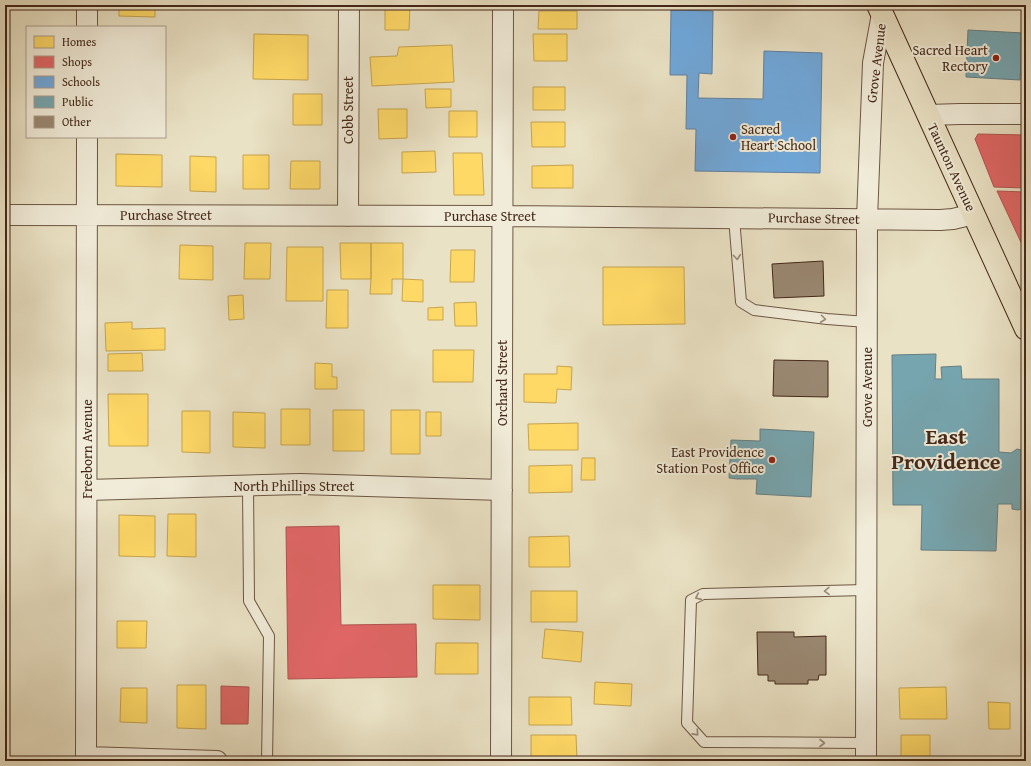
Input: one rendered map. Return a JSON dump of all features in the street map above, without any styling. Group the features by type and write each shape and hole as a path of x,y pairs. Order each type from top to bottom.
{"highway":[{"name":"Taunton Avenue","path":"880,9 1026,329"}],"street":[{"path":"87,5 87,26"},
{"name":"Cobb Street","path":"348,216 349,5"},
{"name":"Orchard Street","path":"501,761 503,5"},
{"name":"Grove Avenue","path":"866,752 867,219 873,63 880,9"},
{"path":"928,114 1026,114"},
{"name":"Freeborn Avenue","path":"86,759 87,138"},
{"name":"Purchase Street","path":"5,215 503,216 940,220 974,214"},
{"name":"North Phillips Street","path":"86,490 300,484 502,490"},
{"path":"86,759 217,761"}],"lane":[{"path":"734,218 741,302 754,310 827,319 867,322"},
{"path":"248,485 249,601 269,636 267,761"},
{"path":"866,590 703,594 691,600 687,723 704,742 866,752"}],"building: Homes":[{"path":"119,5 155,5 155,17 119,16"},
{"path":"283,5 319,5 319,7 283,7"},
{"path":"385,6 410,6 409,30 385,30"},
{"path":"539,11 577,11 577,29 538,29"},
{"path":"254,34 308,35 308,80 253,79"},
{"path":"533,34 567,34 567,61 534,61"},
{"path":"452,45 454,82 372,86 370,57 397,56 399,47"},
{"path":"533,87 565,87 565,110 533,110"},
{"path":"425,89 451,89 451,107 426,108"},
{"path":"293,94 322,94 322,125 293,125"},
{"path":"378,109 407,109 407,138 379,139"},
{"path":"449,111 477,111 477,137 449,137"},
{"path":"531,122 565,122 565,147 532,147"},
{"path":"435,151 436,172 402,173 402,152"},
{"path":"453,153 482,153 484,195 454,195"},
{"path":"116,154 162,155 162,187 116,186"},
{"path":"243,155 269,155 269,189 243,189"},
{"path":"190,156 216,157 216,192 190,191"},
{"path":"291,161 320,161 320,189 290,189"},
{"path":"573,165 573,188 532,188 532,166"},
{"path":"245,243 271,243 270,279 244,279"},
{"path":"340,243 371,243 371,279 341,279"},
{"path":"371,243 403,243 403,279 392,279 392,294 370,294"},
{"path":"180,245 213,246 213,280 179,279"},
{"path":"287,247 323,247 323,301 286,301"},
{"path":"451,250 475,250 474,282 450,282"},
{"path":"603,267 684,267 685,324 603,325"},
{"path":"403,279 423,280 423,302 402,301"},
{"path":"327,290 348,290 348,328 326,328"},
{"path":"243,295 244,319 229,320 228,296"},
{"path":"476,302 477,326 455,326 454,303"},
{"path":"443,307 443,320 428,320 428,308"},
{"path":"132,322 132,329 165,328 165,350 106,351 105,323"},
{"path":"433,350 474,350 473,382 433,382"},
{"path":"142,353 143,371 108,371 108,354"},
{"path":"315,363 332,364 332,377 337,377 337,389 315,389"},
{"path":"557,366 572,367 571,390 557,389 556,403 524,402 524,374 557,374"},
{"path":"108,394 148,394 148,446 109,446"},
{"path":"281,409 310,409 310,445 281,445"},
{"path":"333,410 364,410 364,451 333,451"},
{"path":"391,410 420,410 420,454 391,454"},
{"path":"182,411 210,411 210,453 182,452"},
{"path":"233,412 265,413 265,448 233,447"},
{"path":"426,412 441,412 441,436 426,436"},
{"path":"578,423 578,450 529,450 528,424"},
{"path":"582,458 595,458 595,480 581,480"},
{"path":"572,465 572,492 529,493 529,466"},
{"path":"168,514 196,514 196,557 167,556"},
{"path":"119,515 155,516 155,557 119,556"},
{"path":"569,536 570,567 529,567 529,537"},
{"path":"433,585 480,585 480,620 433,619"},
{"path":"531,591 577,591 577,622 531,622"},
{"path":"117,621 147,621 146,648 117,648"},
{"path":"545,629 583,632 581,662 542,658"},
{"path":"436,643 478,643 478,674 435,674"},
{"path":"595,682 632,684 631,706 594,704"},
{"path":"177,685 206,685 206,729 177,728"},
{"path":"946,687 947,719 900,719 899,688"},
{"path":"121,688 147,688 147,723 120,722"},
{"path":"529,697 571,697 572,725 529,725"},
{"path":"988,702 1010,703 1010,729 989,729"},
{"path":"531,735 576,735 577,761 531,761"},
{"path":"901,735 930,735 930,761 901,761"}],"building: Shops":[{"path":"978,134 1026,135 1026,188 994,187 975,139"},
{"path":"997,191 1026,192 1026,253"},
{"path":"339,526 341,625 416,624 417,677 288,679 286,527"},
{"path":"221,686 249,687 248,724 221,724"}],"building: Schools":[{"path":"671,10 713,11 712,74 699,73 698,98 763,99 764,51 822,53 820,173 695,171 696,129 686,129 687,75 670,75"}],"building: Public":[{"name":"Sacred Heart Rectory","path":"968,30 1023,33 1022,41 1026,42 1026,74 1020,74 1020,80 966,77"},
{"path":"936,354 935,379 942,379 941,367 961,366 962,379 999,379 999,452 1011,453 1017,449 1026,451 1026,507 1018,510 1012,509 1012,504 998,504 996,551 921,550 922,505 893,505 892,355"},
{"name":"East Providence Station Post Office","path":"760,429 814,432 811,497 756,494 757,479 729,478 731,440 760,441"}],"building: Other":[{"path":"823,261 824,296 774,298 772,264"},
{"path":"774,360 828,361 828,397 773,396"},
{"path":"757,632 794,632 794,637 826,636 826,675 819,675 818,680 808,680 808,684 775,684 775,681 768,681 768,675 758,675"}],"place":[{"name":"Sacred Heart Rectory","path":"996,58"},
{"name":"Sacred Heart School","path":"733,137"},
{"name":"East Providence Station Post Office","path":"772,460"}],"district":[{"name":"East Providence","path":"946,448"}]}
